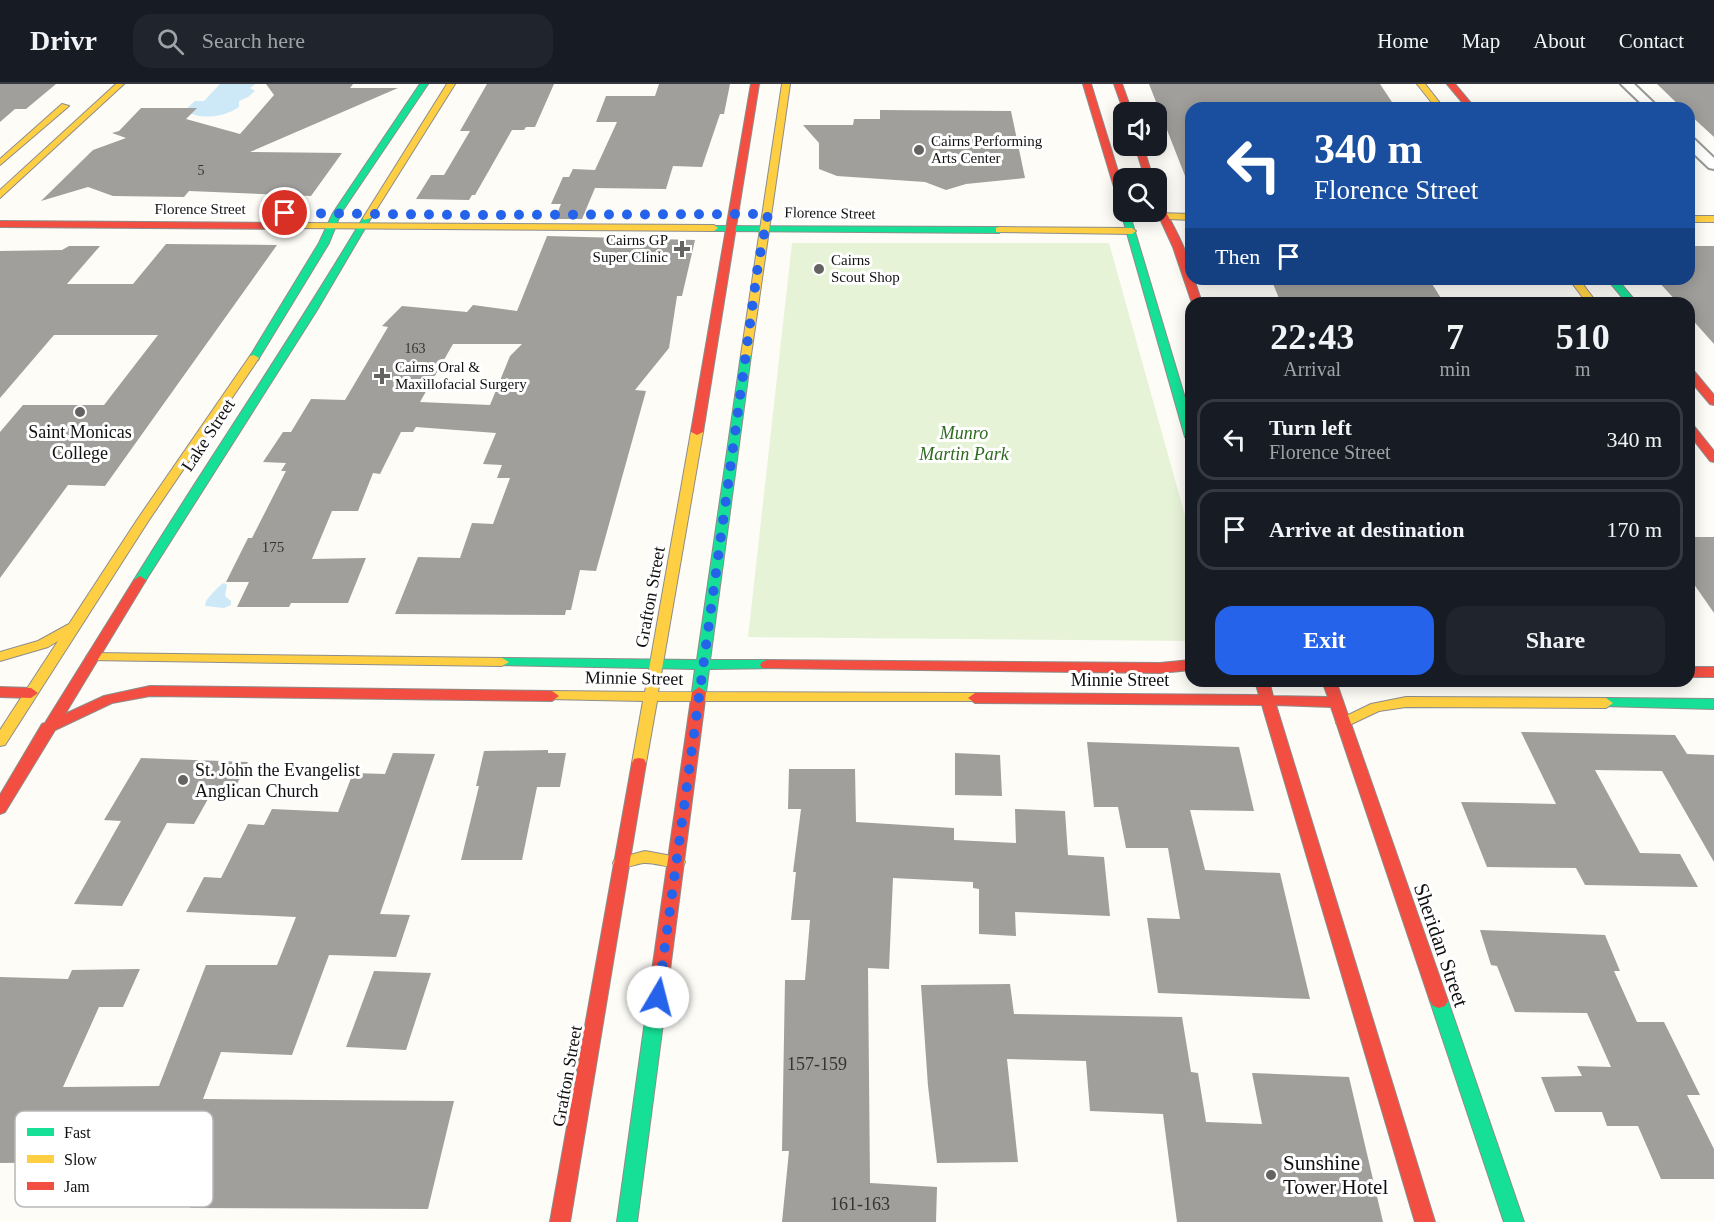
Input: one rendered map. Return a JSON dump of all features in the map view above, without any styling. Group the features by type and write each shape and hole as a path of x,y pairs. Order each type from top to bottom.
{"main road":[{"path":"0,195 120,84"},
{"name":"Lake Street","path":"0,741 143,520 262,346 335,220 424,84"},
{"name":"Lake Street","path":"0,808 197,486 330,283 366,220 451,84"},
{"name":"Grafton Street","path":"627,1222 719,550 748,263 766,229 757,214 759,161 756,84"},
{"name":"Grafton Street","path":"757,214 759,161 786,84"},
{"path":"1087,84 1108,135 1114,168"},
{"path":"1118,84 1124,102"},
{"path":"1421,84 1435,102"},
{"path":"1451,84 1466,102"},
{"path":"4,159 78,94"},
{"path":"4,159 41,156"},
{"path":"376,158 385,162 405,160"},
{"name":"Florence Street","path":"0,211 335,220"},
{"name":"Grafton Street","path":"560,1222 621,863 677,554 730,228 757,214"},
{"name":"Florence Street","path":"0,224 757,214"},
{"path":"1167,216 1185,217"},
{"path":"1695,219 1714,219"},
{"name":"Florence Street","path":"366,220 766,229 1185,231"},
{"path":"1132,222 1141,231 1185,412"},
{"path":"1165,222 1185,271"},
{"path":"723,266 748,263"},
{"path":"1617,285 1627,297"},
{"path":"1695,379 1714,402"},
{"path":"1695,435 1714,459"},
{"path":"677,554 699,556 719,550"},
{"path":"0,657 43,644 74,626"},
{"path":"0,692 31,693 93,657"},
{"name":"Minnie Street","path":"93,657 204,660 1160,668 1185,666"},
{"path":"188,691 187,674 204,660"},
{"path":"798,697 792,690 793,675 801,664"},
{"path":"1160,668 1172,677 1176,689 1170,698"},
{"path":"1695,672 1714,672"},
{"path":"1264,687 1425,1222"},
{"name":"Sheridan Street","path":"1331,687 1514,1222"},
{"path":"1422,687 1424,694 1437,702"},
{"name":"Minnie Street","path":"47,728 86,707 138,692 651,697 1170,698 1336,702"},
{"path":"1343,723 1385,705 1437,702 1714,704"},
{"path":"621,863 645,857 677,862"}],"street":[{"path":"1627,84 1646,102"},
{"path":"1695,148 1714,165"}],"green space":[{"name":"Munro Martin Park","path":"792,243 1109,243 1185,515 1185,641 748,637"}],"water":[{"path":"220,84 255,84 250,88 255,91 239,101 239,107 227,113 205,117 185,110 195,101 204,101"},
{"path":"224,583 227,585 225,596 231,601 231,605 224,608 205,606 206,601"}],"building":[{"path":"0,84 56,84 26,109 15,109 0,122"},
{"path":"266,84 353,84 350,88 398,88 250,152 342,153 311,196 189,191 184,197 113,196 88,187 41,201 93,150 126,138 112,133 119,131 141,108 197,108 186,119 240,134 274,95"},
{"path":"487,84 554,84 535,127 512,130 475,195 472,195 469,200 416,199 431,175 444,175 470,131 460,131"},
{"path":"659,84 730,84 724,114 720,114 702,167 673,166 666,189 595,188 582,219 555,219 561,204 551,204 563,177 569,177 573,169 595,170 617,122 596,122 606,96 655,96"},
{"path":"1149,84 1380,84 1392,102 1185,102 1185,176 1167,130 1167,102 1156,102"},
{"path":"1657,84 1714,84 1714,137 1695,120 1695,102 1676,102"},
{"name":"Cairns Performing Arts Center","path":"880,110 1011,111 1025,178 966,184 946,190 925,182 837,176 819,169 819,143 803,125 853,125 854,119 880,119"},
{"path":"547,236 695,240 682,296 677,296 669,348 635,390 646,391 596,571 580,570 571,610 566,610 565,615 395,614 418,557 460,558 472,523 493,524 510,478 497,478 502,465 483,464 496,433 416,427 413,432 401,432 380,474 373,473 358,511 332,511 312,559 366,558 348,603 291,603 289,607 237,607 249,582 226,582 248,538 252,538 286,471 281,471 286,463 263,462 283,432 291,432 311,399 345,400 388,327 382,326 402,306 467,312 473,305 517,311","holes":["453,344 522,344 510,356 490,405 420,402"]},
{"name":"Saint Monicas College","path":"166,244 277,245 105,486 68,485 0,578 0,432 23,405 104,405 158,335 54,335 0,398 0,251 62,250 69,246 100,246 67,284 133,284"},
{"path":"1695,246 1714,246 1714,344 1695,323 1695,297 1673,297 1662,285 1695,285"},
{"path":"1274,285 1433,285 1440,297 1278,297"},
{"path":"1695,537 1714,537 1714,613 1695,586"},
{"path":"1521,732 1675,735 1687,754 1714,755 1714,862 1662,771 1595,770 1640,853 1680,854 1698,887 1585,885 1576,868 1487,867 1461,802 1556,804"},
{"path":"1087,742 1239,747 1254,811 1190,810 1205,870 1280,873 1310,999 1158,993 1147,918 1180,919 1168,848 1126,848 1118,807 1094,807"},
{"path":"548,750 548,753 566,753 560,787 537,787 522,860 461,860 479,786 476,786 484,751"},
{"path":"393,753 435,754 380,914 410,915 396,957 329,955 292,1055 221,1052 203,1099 454,1101 428,1209 190,1208 213,1207 213,1111 15,1111 15,1163 0,1163 0,977 68,979 72,970 140,969 123,1007 99,1007 63,1087 159,1086 206,965 277,965 296,917 186,912 204,877 221,878 248,824 264,825 272,809 338,812 353,773 385,774"},
{"path":"955,753 1000,755 1002,796 955,795"},
{"name":"St. John the Evangelist Anglican Church","path":"141,758 248,762 229,800 208,799 194,824 167,823 122,906 74,904 121,821 104,820"},
{"path":"789,769 855,769 856,822 954,828 954,840 1016,843 1015,809 1065,811 1068,855 1104,857 1110,916 1015,912 1016,936 979,934 979,889 973,888 973,882 893,878 889,969 868,968 870,1183 937,1187 936,1222 782,1222 789,1151 782,1151 785,980 805,980 810,920 791,920 796,872 793,872 801,809 788,809"},
{"path":"1480,930 1605,935 1620,971 1614,971 1637,1022 1664,1022 1700,1095 1687,1095 1714,1149 1714,1179 1661,1179 1638,1126 1607,1126 1602,1112 1555,1112 1541,1077 1582,1076 1577,1066 1611,1067 1587,1013 1515,1012 1497,966 1491,965"},
{"path":"374,971 431,973 406,1050 346,1047"},
{"path":"1010,984 1014,1014 1182,1017 1191,1072 1198,1073 1206,1122 1262,1124 1252,1073 1349,1077 1383,1222 1177,1222 1163,1114 1090,1111 1086,1061 1007,1059 1018,1162 937,1163 928,1086 921,985"}],"traffic: fast":[{"path":"254,358 324,243 337,213 424,84"},
{"path":"140,580 312,310 367,218"},
{"path":"1128,222 1185,417"},
{"path":"714,228 999,230"},
{"path":"1617,285 1627,297"},
{"path":"699,692 746,355"},
{"path":"502,662 767,665"},
{"path":"1606,703 1714,704"},
{"path":"627,1222 659,985"},
{"path":"1439,1001 1514,1222"}],"traffic: slow":[{"path":"0,195 120,84"},
{"path":"367,218 451,84"},
{"path":"746,355 786,84"},
{"path":"1421,84 1435,102"},
{"path":"0,163 65,106"},
{"path":"1167,216 1185,217"},
{"path":"1695,219 1714,219"},
{"path":"295,226 714,228"},
{"path":"999,230 1132,231"},
{"path":"1578,285 1588,297"},
{"path":"0,741 143,520 254,358"},
{"path":"639,763 697,432"},
{"path":"0,657 43,644 73,627"},
{"path":"93,657 502,662"},
{"path":"552,696 975,698"},
{"path":"1343,723 1376,707 1406,702 1606,703"},
{"path":"621,863 645,857 677,862"}],"traffic: jam":[{"path":"697,432 755,84"},
{"path":"1087,84 1113,170"},
{"path":"1118,84 1124,102"},
{"path":"1451,84 1466,102"},
{"path":"1142,156 1146,168"},
{"path":"1166,222 1185,268"},
{"path":"0,224 295,226"},
{"path":"1191,285 1195,297"},
{"path":"1695,379 1714,402"},
{"path":"1695,435 1714,459"},
{"path":"0,808 140,580"},
{"path":"767,665 1160,668 1185,666"},
{"path":"1695,672 1714,672"},
{"path":"1264,687 1425,1222"},
{"path":"1331,687 1439,1001"},
{"path":"47,728 109,699 150,691 552,696"},
{"path":"0,692 31,693"},
{"path":"659,985 699,692"},
{"path":"975,698 1170,698 1336,702"},
{"path":"560,1222 639,763"}],"place":[{"name":"Cairns Performing Arts Center","path":"919,150"},
{"name":"Cairns GP Super Clinic","path":"682,249"},
{"name":"Cairns Scout Shop","path":"819,269"},
{"name":"Cairns Oral & Maxillofacial Surgery","path":"382,376"},
{"name":"Saint Monicas College","path":"80,412"},
{"name":"St. John the Evangelist Anglican Church","path":"183,780"},
{"name":"Sunshine Tower Hotel","path":"1271,1175"}],"route":[{"path":"285,213 768,214 758,265 658,997"}]}
